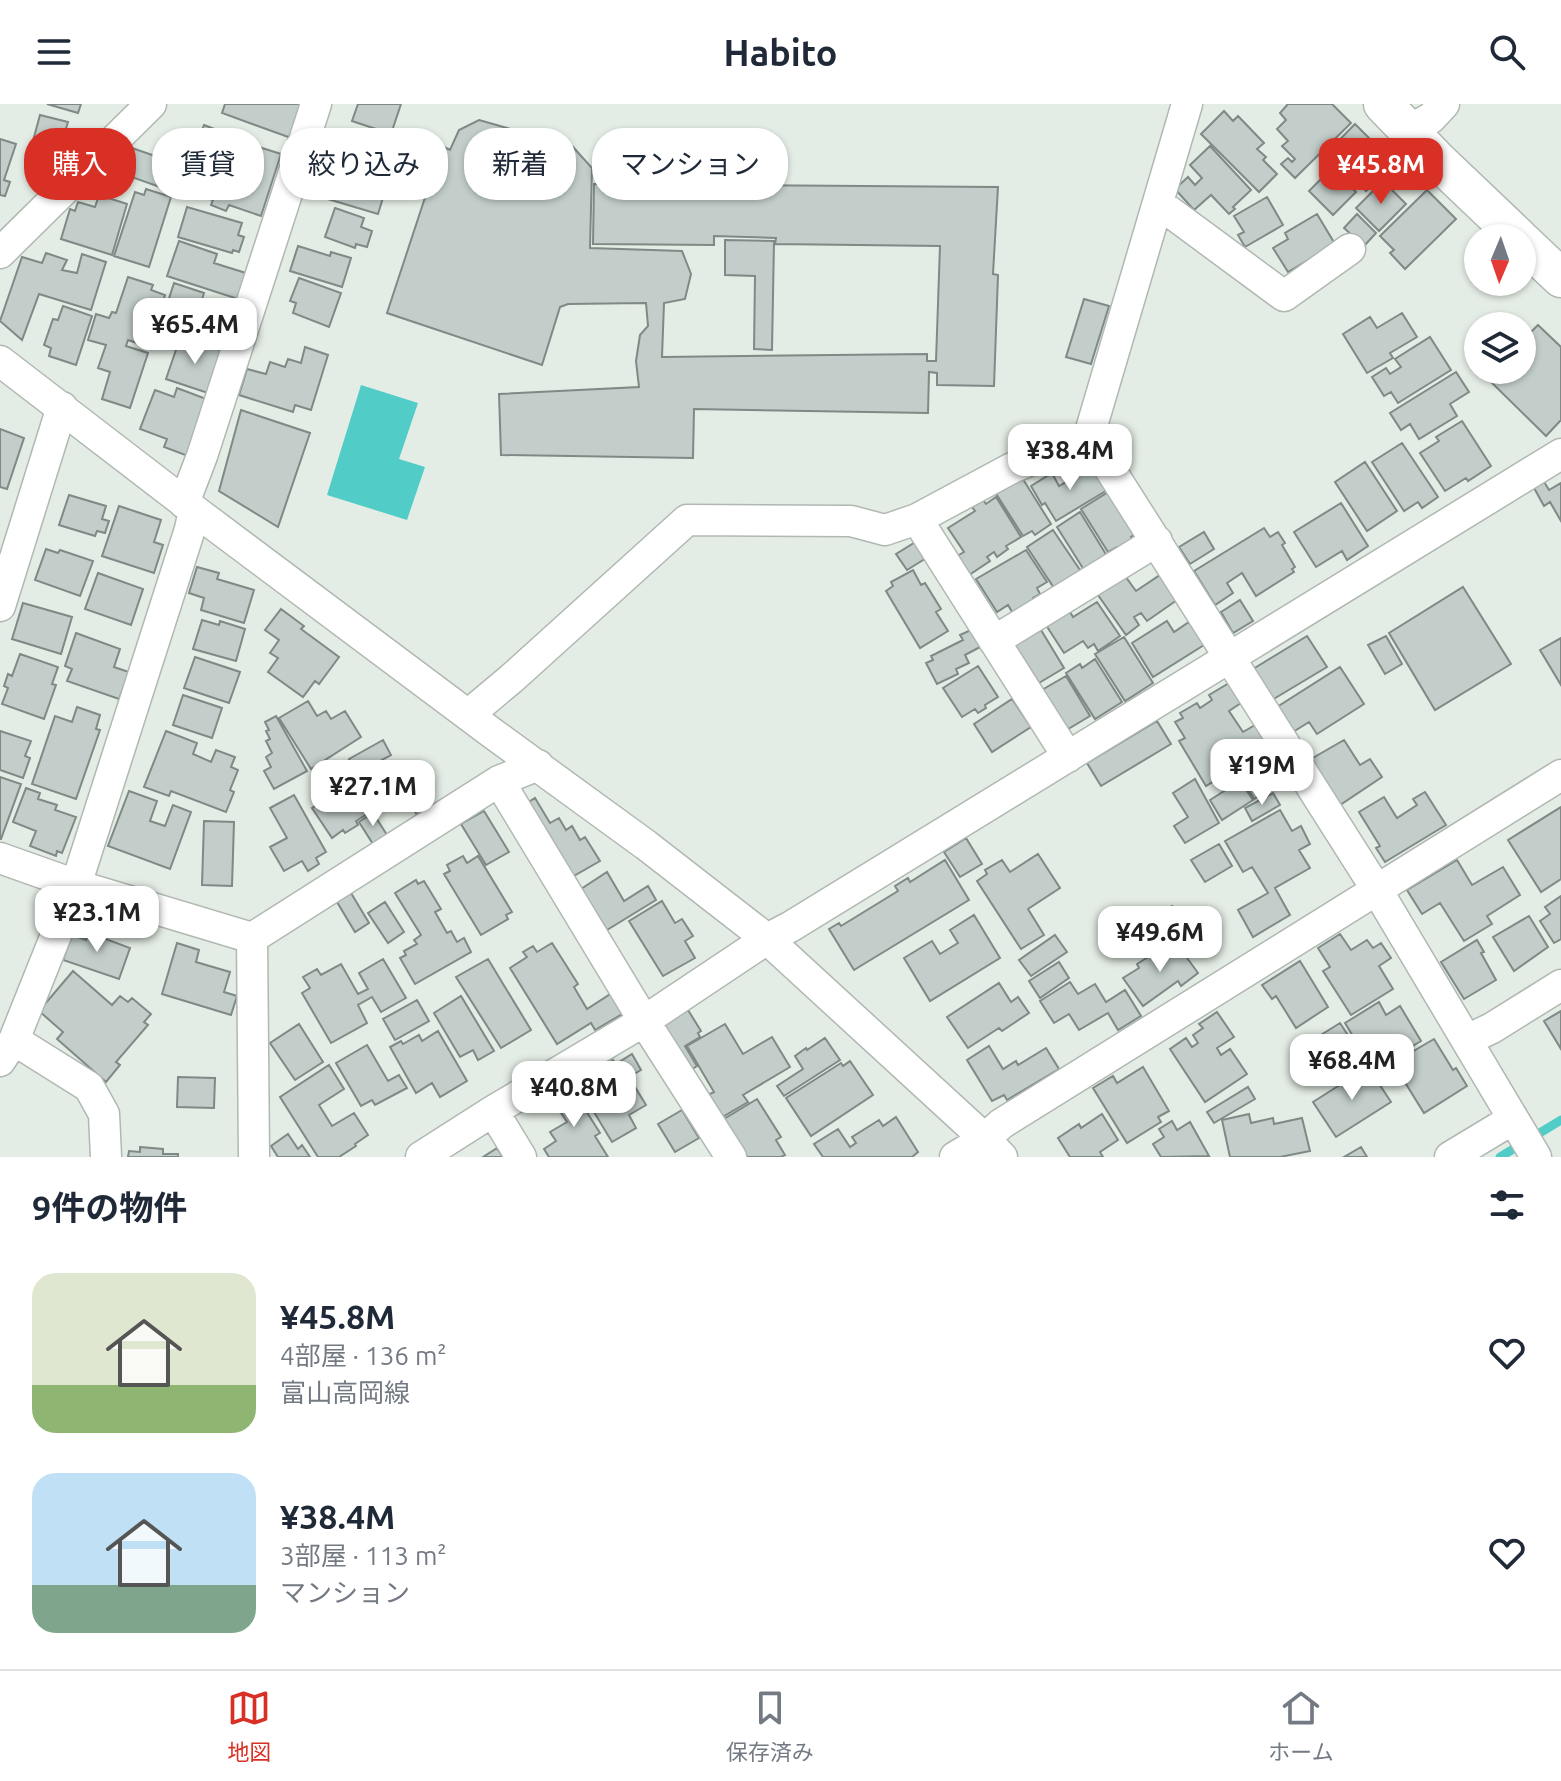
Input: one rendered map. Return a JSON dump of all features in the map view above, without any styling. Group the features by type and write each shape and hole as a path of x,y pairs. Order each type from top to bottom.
{"main road":[{"path":"1396,117 1504,224"},
{"path":"1536,254 1561,278"}],"street":[{"path":"0,253 151,104"},
{"path":"106,1157 104,1114 89,1087 7,1051 76,885 190,529 189,506 202,456 316,104"},
{"path":"1187,104 1089,436 1377,890 1536,1157"},
{"path":"1396,117 1431,118 1444,104"},
{"path":"1158,203 1284,296 1350,249"},
{"path":"0,361 767,939 994,1148"},
{"path":"0,606 62,407"},
{"path":"468,715 687,520 851,521 885,530 917,519 1012,468 1089,436"},
{"path":"421,1157 644,1021 767,939 1561,454"},
{"path":"917,519 1068,757"},
{"path":"994,641 1157,541"},
{"path":"0,858 76,885 252,938 499,781 538,765"},
{"path":"994,1148 1001,1124 1561,775"},
{"path":"499,781 644,1021 731,1157"},
{"path":"252,938 254,1157"},
{"path":"1467,1040 1561,985"},
{"path":"493,1111 521,1157"},
{"path":"1450,1157 1517,1125"},
{"path":"955,1157 994,1148"}],"water":[{"path":"361,385 418,403 399,459 425,467 407,520 327,495"}],"building":[{"path":"47,104 81,104 78,113"},
{"path":"225,104 303,104 295,128 280,128 280,134 222,113"},
{"path":"358,104 401,104 393,128 373,128 352,121"},
{"path":"1288,104 1332,104 1351,123 1295,178 1281,164 1288,158 1292,162 1295,159 1282,146 1288,141 1277,129 1286,120 1280,113"},
{"path":"1224,111 1233,121 1238,116 1264,143 1257,149 1277,174 1259,192 1201,134"},
{"path":"40,115 68,122 66,128 36,128"},
{"path":"479,120 507,128 464,128 464,200 576,200 576,150 592,168 590,248 682,251 691,274 685,299 664,303 662,357 927,354 927,361 936,361 940,246 775,244 776,238 714,236 714,245 593,244 594,200 788,200 788,185 998,187 993,274 998,275 994,386 937,385 937,373 929,372 928,413 694,409 693,458 501,455 499,394 639,387 636,361 640,335 648,326 646,303 568,304 560,307 542,365 387,313 424,200 448,200 448,149 459,130"},
{"path":"1355,124 1380,149 1347,183 1356,192 1333,215 1309,191 1325,175 1329,179 1335,173 1321,159"},
{"path":"0,139 16,144 4,180 10,182 5,196 0,195"},
{"path":"1210,146 1251,190 1229,214 1211,195 1194,210 1175,189 1188,177 1195,185 1202,178 1190,165"},
{"path":"136,149 152,155 152,184 136,179"},
{"path":"264,149 280,154 261,216 229,205 226,211 211,205 213,200 264,200"},
{"path":"1381,151 1394,163 1366,191 1354,178"},
{"path":"1383,181 1406,204 1379,231 1356,208"},
{"path":"146,189 152,191 152,200 170,200 149,267 114,256 132,200 136,200 136,192 144,195"},
{"path":"1427,190 1456,219 1405,269 1390,253 1394,250 1380,236"},
{"path":"1267,197 1283,225 1245,247 1238,235 1244,232 1234,216"},
{"path":"97,200 127,204 112,255 61,239 70,209 75,211 78,202 95,207"},
{"path":"331,200 382,200 378,214"},
{"path":"187,207 242,223 238,235 244,237 239,252 233,250 232,253 178,237"},
{"path":"335,208 364,218 361,227 372,231 367,247 356,244 355,248 325,237"},
{"path":"1317,214 1335,244 1288,272 1273,248 1288,239 1285,233"},
{"path":"1357,214 1376,233 1364,246 1344,228"},
{"path":"725,240 774,241 772,350 754,349 755,276 725,275"},
{"path":"179,241 217,254 214,263 249,274 241,300 167,276"},
{"path":"298,246 330,256 331,252 351,258 342,287 290,271"},
{"path":"46,253 67,260 62,270 77,273 82,254 106,262 91,310 39,294 22,340 0,321 22,257 42,263"},
{"path":"128,277 153,285 151,290 165,295 156,323 150,321 147,332 153,334 149,347 128,340 126,346 148,353 130,408 102,399 110,372 98,368 106,345 88,340 96,314 109,318 112,312 116,313"},
{"path":"299,278 341,293 329,327 293,313 296,303 290,301"},
{"path":"174,283 204,293 199,309 222,316 223,311 236,315 226,346 160,326"},
{"path":"1084,299 1109,306 1091,364 1066,357"},
{"path":"63,306 92,316 76,365 49,356 51,348 44,345 53,319 58,320"},
{"path":"1402,313 1417,337 1390,353 1393,358 1367,373 1343,334 1370,317 1377,328"},
{"path":"1538,325 1561,347 1561,420 1546,436 1493,384 1536,384"},
{"path":"1430,337 1451,370 1398,403 1391,392 1384,396 1372,377 1386,368 1390,374 1401,367 1395,359"},
{"path":"179,341 191,345 193,341 224,351 211,380 216,381 211,394 166,379"},
{"path":"305,347 328,355 311,410 295,405 293,412 239,395 247,369 266,374 270,362 285,367 288,359 301,363"},
{"path":"1456,372 1469,392 1450,404 1457,416 1419,439 1410,424 1401,430 1390,413"},
{"path":"177,388 209,400 188,456 164,447 167,439 140,429 155,390 174,397"},
{"path":"241,410 310,433 278,527 219,491"},
{"path":"1462,421 1491,466 1445,491 1420,453 1439,441 1436,437"},
{"path":"0,429 24,438 7,489 0,487"},
{"path":"1402,443 1438,497 1422,508 1418,502 1404,511 1372,462"},
{"path":"1365,462 1397,511 1367,531 1335,482"},
{"path":"1094,465 1109,489 1056,521 1031,486 1052,473 1059,486"},
{"path":"1021,476 1051,524 1035,535 1032,531 1023,536 995,492"},
{"path":"1543,480 1549,490 1561,483 1561,521 1550,502 1544,506 1533,486"},
{"path":"1110,491 1136,533 1131,537 1134,541 1120,550 1117,547 1108,552 1081,509"},
{"path":"69,495 106,506 102,519 109,521 105,533 97,531 95,536 59,525"},
{"path":"996,497 1021,537 1006,546 1008,549 997,557 994,552 987,557 990,561 969,575 957,556 964,552 948,528 975,511 972,507 983,500 986,504"},
{"path":"1341,503 1368,546 1347,560 1342,551 1316,567 1294,532"},
{"path":"119,506 161,520 154,542 163,545 154,573 102,556"},
{"path":"1080,512 1107,556 1084,570 1057,527"},
{"path":"1264,528 1270,537 1278,532 1295,567 1292,569 1294,572 1256,596 1242,573 1227,583 1233,593 1215,605 1194,571"},
{"path":"1053,530 1082,573 1056,591 1027,547"},
{"path":"1204,532 1214,549 1190,564 1179,547"},
{"path":"917,541 928,557 907,570 896,554"},
{"path":"46,549 58,553 60,550 93,561 80,596 35,580"},
{"path":"1026,550 1047,582 1037,588 1040,594 1033,598 1035,602 1014,615 1008,605 997,612 976,579"},
{"path":"197,567 219,573 217,579 254,590 244,623 201,610 204,598 189,593"},
{"path":"913,570 941,609 936,612 948,631 920,648 886,591 893,586 891,582"},
{"path":"98,573 143,589 131,625 85,609"},
{"path":"1160,575 1177,600 1147,621 1141,613 1134,617 1139,625 1126,635 1098,595 1125,576 1136,591"},
{"path":"1463,587 1511,664 1435,710 1389,633"},
{"path":"1240,600 1253,621 1233,633 1221,612"},
{"path":"1097,602 1120,636 1098,651 1094,644 1088,648 1083,641 1064,653 1044,622 1067,607 1073,617"},
{"path":"23,603 72,617 61,654 12,639"},
{"path":"281,609 304,626 301,629 339,657 319,684 315,681 303,697 268,672 278,658 270,653 279,640 265,630"},
{"path":"202,620 219,625 220,621 245,629 236,661 193,649"},
{"path":"1167,621 1174,632 1189,622 1204,645 1153,677 1132,643"},
{"path":"973,629 982,646 965,655 969,663 956,669 958,674 937,684 926,663 933,660 931,656 963,640 960,635"},
{"path":"1041,630 1064,668 1039,683 1015,645"},
{"path":"76,633 120,649 114,667 129,672 119,699 67,681 72,669 65,666"},
{"path":"1307,636 1327,667 1272,700 1253,669"},
{"path":"1386,636 1402,664 1385,674 1368,645"},
{"path":"1124,637 1153,683 1125,701 1095,654"},
{"path":"1561,638 1561,685 1540,650"},
{"path":"20,654 58,667 52,684 56,685 44,719 2,704 8,688 4,686 8,674 12,676"},
{"path":"195,657 240,672 229,703 184,688"},
{"path":"1095,659 1122,702 1095,719 1066,673 1080,664 1082,668"},
{"path":"978,666 998,697 978,713 975,709 962,717 943,688"},
{"path":"1340,667 1364,704 1317,734 1309,722 1293,732 1277,707"},
{"path":"1066,676 1090,716 1065,731 1040,691"},
{"path":"1229,683 1241,703 1229,711 1243,732 1255,725 1268,747 1206,786 1179,741 1185,738 1175,722 1183,718 1180,713 1197,703 1200,708 1212,700 1209,695"},
{"path":"183,695 222,708 212,738 173,725"},
{"path":"1012,699 1031,727 992,752 974,724"},
{"path":"308,701 317,716 326,711 331,719 345,711 361,737 311,769 279,718"},
{"path":"77,707 100,715 96,729 100,730 76,799 32,784 55,716 72,722"},
{"path":"276,716 307,771 274,789 264,771 271,767 266,757 272,753 266,741 270,739 265,722"},
{"path":"1157,721 1171,744 1101,786 1087,763"},
{"path":"0,731 31,741 25,756 30,758 23,778 0,770"},
{"path":"166,731 197,743 193,754 211,762 216,750 235,757 231,767 238,770 226,812 171,791 169,796 144,787"},
{"path":"383,740 391,755 382,760 389,772 404,763 414,782 375,804 370,794 365,797 354,777 358,774 349,759"},
{"path":"1344,740 1360,765 1370,759 1382,777 1340,805 1311,759"},
{"path":"1276,758 1288,778 1254,799 1242,779"},
{"path":"0,777 21,784 1,839 0,839"},
{"path":"1195,779 1219,823 1185,843 1174,826 1188,817 1173,793"},
{"path":"353,781 372,811 356,821 358,825 332,838 312,808"},
{"path":"1240,781 1253,800 1222,820 1210,800"},
{"path":"419,784 433,807 417,815 405,794"},
{"path":"26,788 40,793 38,799 57,805 55,810 76,817 62,853 57,851 56,856 30,846 36,831 13,822"},
{"path":"129,791 157,801 150,821 165,826 173,805 191,812 170,869 108,846"},
{"path":"1425,792 1446,825 1385,862 1376,848 1380,846 1359,812 1384,797 1397,818 1417,805 1413,799"},
{"path":"1273,793 1280,805 1252,821 1245,808"},
{"path":"294,795 326,852 316,858 319,864 308,871 302,861 284,871 270,847 287,838 270,808"},
{"path":"535,798 550,823 559,818 566,830 572,826 580,840 585,837 600,861 572,877 524,805"},
{"path":"1561,807 1561,879 1541,892 1508,840"},
{"path":"1280,810 1292,831 1301,826 1310,844 1299,850 1310,868 1275,888 1290,915 1253,937 1238,910 1268,893 1252,867 1243,872 1225,841"},
{"path":"484,811 509,852 486,865 461,824"},
{"path":"373,813 387,835 373,844 359,822"},
{"path":"204,821 234,822 232,886 202,885"},
{"path":"966,838 982,864 960,877 944,852"},
{"path":"1219,844 1232,866 1205,882 1191,860"},
{"path":"1038,854 1060,888 1028,909 1044,935 1021,949 977,881 987,874 985,870 1002,860 1010,872"},
{"path":"463,856 467,863 478,856 512,912 506,915 508,919 481,935 444,874 450,871 447,865"},
{"path":"945,860 969,900 854,970 829,929 839,923 841,926 898,891 895,886 908,878 910,882"},
{"path":"1457,860 1472,885 1503,867 1520,895 1487,916 1492,924 1464,941 1440,903 1422,914 1407,890"},
{"path":"607,872 624,901 648,886 656,900 607,930 581,889"},
{"path":"416,880 418,884 424,881 441,909 435,912 447,933 451,931 457,942 464,938 471,952 415,984 400,958 406,955 404,951 417,944 414,940 421,935 395,893"},
{"path":"351,893 369,923 355,932 337,902"},
{"path":"1561,896 1561,939 1554,943 1540,921 1550,914 1545,907"},
{"path":"662,901 675,923 682,919 693,936 685,941 695,958 663,976 629,921"},
{"path":"385,902 404,932 388,943 368,913"},
{"path":"1172,906 1188,932 1167,945 1163,937 1158,941 1149,926 1156,922 1153,917"},
{"path":"974,915 1000,958 930,1001 904,958 932,941 940,954 958,943 950,930"},
{"path":"1529,916 1548,947 1514,971 1493,937"},
{"path":"89,930 130,948 119,979 63,960 72,935 86,940"},
{"path":"1340,934 1351,950 1367,940 1373,948 1381,943 1391,958 1379,966 1393,989 1351,1015 1323,971 1330,967 1318,948"},
{"path":"1055,935 1067,952 1031,976 1019,960"},
{"path":"1477,940 1496,980 1464,999 1441,962"},
{"path":"177,943 199,950 196,962 230,972 224,992 237,996 231,1015 162,994"},
{"path":"552,943 578,984 574,987 587,1009 612,993 624,1013 595,1030 591,1023 557,1044 510,968 527,957 523,952 533,946 537,952"},
{"path":"1177,944 1198,973 1181,986 1178,981 1143,1006 1123,978 1139,968 1137,964 1153,954 1156,959"},
{"path":"383,959 406,998 381,1012 372,997 358,1005 367,1023 331,1043 302,993 310,988 303,977 317,969 321,975 341,964 358,994 368,989 359,973"},
{"path":"488,959 531,1030 501,1048 456,977"},
{"path":"1300,961 1328,1007 1296,1028 1276,996 1272,999 1262,985"},
{"path":"1059,962 1069,978 1040,998 1029,981"},
{"path":"73,971 112,1005 120,996 128,1002 132,998 151,1014 144,1022 148,1025 116,1062 120,1065 106,1082 57,1039 63,1032 39,1011"},
{"path":"1070,982 1078,994 1095,984 1106,1002 1125,990 1141,1016 1118,1030 1108,1013 1079,1030 1069,1014 1054,1023 1040,1001"},
{"path":"999,983 1011,1002 1018,997 1029,1013 968,1048 947,1017"},
{"path":"461,996 494,1051 478,1060 473,1050 460,1057 434,1013"},
{"path":"417,1000 429,1021 395,1040 383,1019"},
{"path":"1379,1002 1386,1015 1400,1006 1421,1041 1378,1067 1367,1049 1362,1051 1345,1023"},
{"path":"688,1010 701,1031 698,1033 700,1037 685,1046 697,1066 689,1071 662,1026"},
{"path":"1561,1011 1561,1049 1544,1021"},
{"path":"1217,1012 1234,1037 1217,1048 1221,1055 1230,1049 1247,1074 1205,1102 1170,1049 1186,1038 1192,1047 1198,1043 1193,1035 1203,1028 1199,1024"},
{"path":"1340,1023 1357,1049 1332,1064 1316,1038"},
{"path":"299,1024 323,1062 295,1080 270,1043"},
{"path":"725,1024 743,1054 772,1037 790,1067 743,1095 748,1102 719,1119 706,1096 714,1092 687,1046"},
{"path":"438,1031 467,1081 440,1097 432,1083 416,1093 390,1047 419,1035 422,1041"},
{"path":"825,1038 840,1060 784,1096 777,1086 803,1069 795,1056"},
{"path":"1434,1039 1467,1086 1424,1113 1393,1063"},
{"path":"367,1045 388,1081 399,1075 407,1088 375,1105 372,1100 361,1106 336,1063"},
{"path":"989,1046 1003,1069 1016,1061 1018,1065 1046,1048 1059,1069 1007,1100 1004,1095 992,1101 967,1060"},
{"path":"632,1054 641,1070 629,1077 646,1105 629,1115 636,1128 612,1142 594,1112 600,1108 595,1099 591,1101 581,1085 613,1060 616,1064"},
{"path":"850,1061 873,1095 811,1136 786,1098 841,1063 843,1066"},
{"path":"329,1065 344,1089 319,1105 332,1126 354,1113 368,1135 339,1157 318,1157 280,1097"},
{"path":"1143,1067 1169,1111 1158,1117 1161,1122 1127,1143 1093,1088 1113,1076 1117,1083"},
{"path":"1368,1067 1391,1102 1336,1137 1313,1102"},
{"path":"178,1077 215,1078 214,1108 177,1107"},
{"path":"569,1084 600,1133 595,1136 608,1157 549,1157 544,1149 556,1141 550,1132 567,1122 550,1096"},
{"path":"1248,1087 1255,1099 1214,1123 1207,1112"},
{"path":"757,1099 781,1137 776,1140 785,1155 781,1157 747,1157 724,1119"},
{"path":"682,1110 699,1138 675,1152 658,1124"},
{"path":"1102,1114 1118,1140 1100,1152 1103,1157 1070,1157 1058,1138"},
{"path":"1249,1114 1251,1123 1273,1118 1274,1124 1302,1118 1310,1151 1280,1157 1230,1157 1222,1120"},
{"path":"896,1117 918,1152 912,1157 823,1157 814,1144 838,1129 850,1147 856,1143 852,1137 879,1120 883,1126"},
{"path":"1172,1121 1177,1130 1190,1122 1209,1156 1161,1157 1153,1144 1164,1137 1159,1129"},
{"path":"288,1134 298,1149 302,1145 310,1157 278,1157 271,1146"},
{"path":"140,1147 163,1149 163,1154 178,1154 178,1157 128,1157 129,1151 140,1152"},
{"path":"1361,1147 1367,1157 1344,1157"},
{"path":"497,1148 503,1157 483,1157"}],"waterway":[{"path":"1500,1157 1561,1120"}]}
